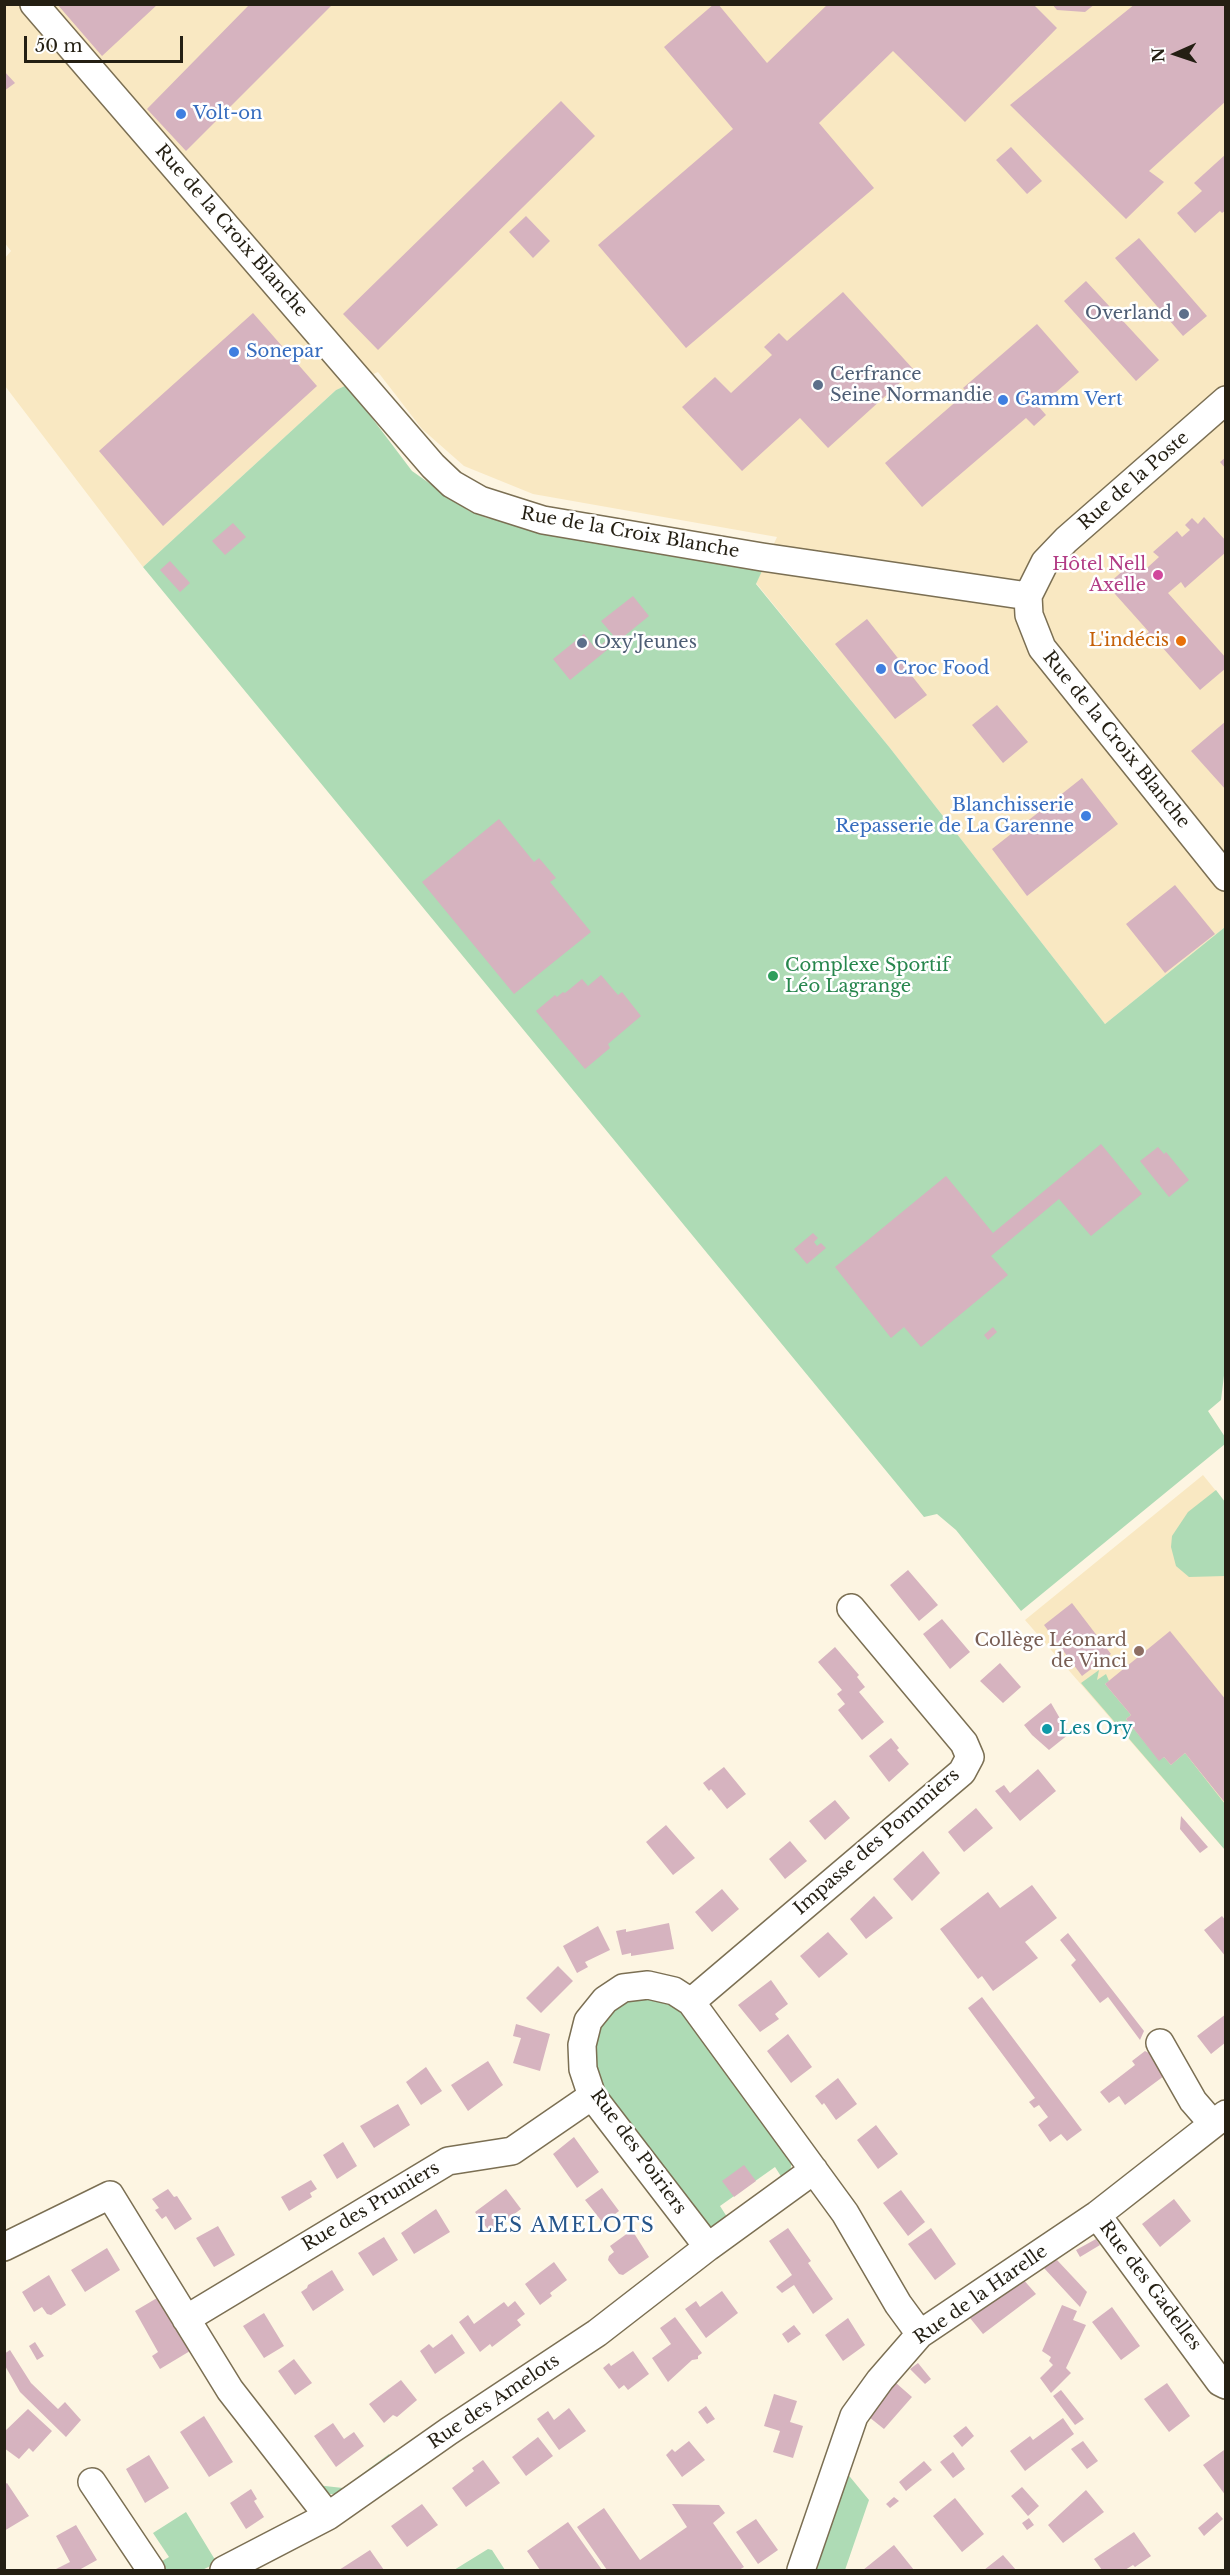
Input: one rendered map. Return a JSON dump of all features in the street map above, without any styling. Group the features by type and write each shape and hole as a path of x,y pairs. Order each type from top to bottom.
{"street":[{"name":"Rue de la Croix Blanche","path":"34,4 452,484 480,500 543,520 762,557 1028,596 1029,615 1042,648 1226,877"},
{"name":"Rue de la Poste","path":"1028,596 1045,562 1066,540 1226,400"},
{"name":"Impasse des Pommiers","path":"692,2002 962,1772 970,1757 964,1743 851,1608"},
{"name":"Rue des Poiriers","path":"708,2247 592,2097 583,2070 582,2045 588,2020 605,2000 623,1988 648,1985 674,1991 692,2002 814,2170"},
{"path":"1160,2043 1193,2101 1219,2119"},
{"name":"Rue des Pruniers","path":"186,2319 448,2161 512,2151 592,2097"},
{"name":"Rue de la Harelle","path":"801,2571 855,2416 880,2380 920,2334 1097,2215 1219,2119"},
{"name":"Rue des Amelots","path":"224,2571 328,2516 449,2431 597,2333 708,2247 814,2170"},
{"path":"814,2170 845,2213 898,2304 920,2334"},
{"path":"4,2247 110,2195 230,2390 328,2516"},
{"name":"Rue des Gadelles","path":"1097,2215 1226,2385"},
{"path":"93,2482 151,2571"}],"shaded area":[{"path":"5,5 1225,5 1225,927 1105,1024 890,748 756,583 777,537 533,494 464,466 422,429 378,372 336,390 143,567 5,386 5,258 11,251 4,242"},
{"name":"Collège Léonard de Vinci","path":"1203,1475 1225,1502 1225,1850 1025,1620"}],"green space":[{"name":"Complexe Sportif Léo Lagrange","path":"347,385 412,471 469,511 487,518 762,571 756,584 890,748 1105,1024 1225,927 1226,1359 1221,1400 1208,1411 1225,1437 1225,1444 1021,1611 956,1530 937,1514 924,1517 143,567 336,390"},
{"path":"1216,1490 1225,1502 1225,1576 1189,1577 1176,1566 1171,1547 1172,1536 1188,1512"},
{"path":"1099,1670 1097,1680 1106,1674 1109,1681 1105,1684 1131,1715 1126,1719 1159,1760 1164,1757 1171,1765 1185,1753 1225,1804 1225,1850 1081,1683"},
{"path":"629,1994 674,1999 792,2160 790,2172 784,2181 775,2167 720,2206 729,2220 715,2226 707,2226 696,2219 590,2071 596,2017"},
{"path":"389,2454 393,2458 341,2494 330,2494 316,2485 343,2488"},
{"path":"846,2472 869,2500 845,2570 813,2570"},
{"path":"186,2512 217,2563 202,2570 162,2570 157,2564 169,2557 153,2533"},
{"path":"488,2549 492,2550 505,2570 454,2570"}],"building":[{"path":"57,4 158,4 102,56"},
{"path":"250,4 333,4 186,151 147,109"},
{"path":"714,4 718,4 767,63 828,4 1033,4 1057,28 965,122 893,51 819,123 874,188 686,348 598,245 733,129 664,47"},
{"path":"1052,4 1095,4 1085,12 1057,10"},
{"path":"1135,4 1226,4 1226,101 1149,171 1164,182 1126,219 1010,105"},
{"path":"4,71 15,83 4,91"},
{"path":"561,101 595,136 378,350 343,314"},
{"path":"1011,147 1042,181 1027,194 996,160"},
{"path":"1226,154 1226,210 1222,213 1220,211 1195,233 1177,213 1202,191 1194,183"},
{"path":"526,216 550,241 533,258 509,232"},
{"path":"1139,238 1207,316 1183,336 1115,258"},
{"path":"1086,281 1159,360 1136,381 1064,301"},
{"name":"Cerfrance Seine Normandie","path":"843,292 914,370 828,448 800,418 742,471 682,407 715,377 731,393 772,355 764,347 779,333 787,341"},
{"path":"253,313 317,386 163,526 99,451"},
{"name":"Gamm Vert","path":"1037,324 1079,372 1039,407 1046,415 1034,426 1026,418 922,507 885,463 967,392 963,388"},
{"path":"1226,457 1226,469 1220,462"},
{"name":"Hôtel Nell Axelle","path":"1204,517 1226,541 1226,552 1185,588 1181,582 1168,593 1226,658 1226,668 1200,690 1162,647 1160,649 1146,634 1149,632 1107,585 1137,558 1147,568 1159,557 1153,552 1177,531 1182,537 1190,530 1185,525 1192,518 1198,524"},
{"path":"233,523 246,537 225,555 212,541"},
{"path":"170,561 190,583 180,592 160,570"},
{"name":"Oxy'Jeunes","path":"633,596 649,616 570,680 553,659 584,634 596,649 613,635 601,621"},
{"name":"Croc Food","path":"867,619 927,695 895,719 835,644"},
{"path":"997,705 1028,742 1003,763 972,725"},
{"path":"1226,721 1226,790 1191,751"},
{"path":"1082,778 1118,824 1027,896 992,849"},
{"path":"499,819 534,862 539,858 556,878 550,882 591,932 514,994 422,882"},
{"path":"1175,885 1215,934 1165,973 1126,924"},
{"path":"601,975 618,995 622,992 641,1016 608,1044 610,1048 585,1069 536,1011 555,995 557,997 565,993 582,979 588,986"},
{"path":"1101,1144 1142,1194 1091,1236 1059,1199 991,1256 1008,1275 921,1347 904,1327 891,1338 835,1267 946,1176 993,1233"},
{"path":"1158,1147 1164,1154 1166,1152 1189,1180 1169,1197 1140,1161"},
{"path":"813,1233 818,1238 814,1242 817,1246 821,1243 826,1248 807,1264 794,1249"},
{"path":"993,1327 997,1332 988,1340 984,1335"},
{"path":"908,1570 938,1605 919,1621 890,1585"},
{"path":"1072,1603 1111,1654 1082,1676 1044,1625"},
{"path":"942,1619 970,1652 950,1669 923,1634"},
{"path":"1170,1631 1226,1700 1226,1804 1185,1753 1171,1765 1164,1757 1159,1761 1126,1719 1131,1715 1105,1684"},
{"path":"835,1647 859,1675 857,1677 865,1687 859,1692 884,1722 862,1740 838,1710 845,1704 837,1694 842,1690 818,1662"},
{"path":"1000,1663 1021,1687 1003,1703 980,1681"},
{"name":"Les Ory","path":"1051,1703 1069,1734 1049,1750 1024,1725"},
{"path":"891,1738 899,1748 897,1750 909,1764 889,1782 869,1756"},
{"path":"724,1767 746,1794 727,1809 711,1789 709,1791 703,1783"},
{"path":"1038,1769 1056,1791 1020,1821 995,1791 1004,1785 1010,1793"},
{"path":"835,1800 850,1818 825,1840 809,1821"},
{"path":"976,1808 993,1828 964,1852 948,1832"},
{"path":"1181,1816 1208,1847 1200,1853 1180,1829"},
{"path":"666,1825 695,1858 673,1875 646,1842"},
{"path":"790,1841 807,1861 785,1879 769,1859"},
{"path":"923,1851 940,1873 912,1901 893,1879"},
{"path":"1032,1885 1057,1918 1025,1942 1038,1958 993,1991 982,1976 978,1979 940,1929 988,1892 1000,1908"},
{"path":"722,1889 739,1909 712,1932 695,1912"},
{"path":"874,1896 893,1918 866,1939 850,1919"},
{"path":"1222,1916 1226,1921 1226,1957 1204,1930"},
{"path":"669,1923 674,1949 631,1956 631,1953 622,1955 616,1931 626,1929 626,1932"},
{"path":"598,1926 610,1950 585,1962 588,1967 577,1973 563,1946"},
{"path":"828,1932 848,1954 819,1978 800,1956"},
{"path":"1068,1933 1144,2031 1140,2040 1108,1997 1100,2003 1071,1965 1076,1960 1060,1940"},
{"path":"558,1966 573,1981 541,2013 526,1998"},
{"path":"771,1980 788,2004 775,2014 779,2019 760,2032 738,2005"},
{"path":"982,1997 1082,2130 1067,2141 1061,2134 1050,2142 1038,2125 1048,2117 1039,2105 1034,2108 1029,2102 1035,2098 968,2008"},
{"path":"1226,2014 1226,2042 1211,2054 1197,2036"},
{"path":"516,2024 550,2034 540,2071 513,2063 521,2038 513,2036"},
{"path":"788,2034 812,2067 791,2083 767,2051"},
{"path":"1145,2051 1151,2054 1164,2076 1125,2105 1119,2096 1109,2103 1100,2092 1135,2065 1132,2061"},
{"path":"488,2061 503,2085 468,2111 451,2085"},
{"path":"426,2067 442,2091 421,2105 406,2082"},
{"path":"838,2078 857,2104 836,2120 824,2103 822,2105 815,2096"},
{"path":"398,2104 410,2125 374,2148 360,2126"},
{"path":"876,2125 898,2154 878,2169 857,2140"},
{"path":"574,2137 599,2172 577,2188 553,2154"},
{"path":"343,2142 357,2166 337,2179 323,2155"},
{"path":"744,2165 756,2181 734,2197 722,2181"},
{"path":"311,2180 317,2189 310,2193 312,2197 289,2211 281,2197"},
{"path":"602,2188 619,2211 603,2223 585,2200"},
{"path":"168,2189 174,2197 177,2196 192,2219 175,2230 166,2216 162,2219 155,2210 159,2208 152,2199"},
{"path":"506,2189 521,2209 490,2232 475,2212"},
{"path":"901,2190 925,2222 908,2236 883,2203"},
{"path":"1174,2199 1191,2221 1160,2247 1142,2224"},
{"path":"436,2209 450,2232 414,2254 401,2233"},
{"path":"218,2226 235,2255 214,2267 196,2238"},
{"path":"788,2228 811,2261 808,2263 833,2299 813,2314 794,2285 782,2293 776,2287 792,2275 769,2241"},
{"path":"931,2228 956,2264 935,2280 908,2244"},
{"path":"632,2230 649,2257 623,2275 619,2274 608,2260 614,2252 610,2246"},
{"path":"384,2237 398,2260 373,2276 358,2253"},
{"path":"1096,2239 1100,2245 1080,2257 1076,2250"},
{"path":"107,2248 120,2270 85,2292 71,2270"},
{"path":"1057,2260 1087,2292 1080,2307 1043,2267"},
{"path":"554,2262 567,2280 550,2293 552,2296 540,2305 525,2284"},
{"path":"332,2270 344,2290 313,2311 301,2292"},
{"path":"49,2275 66,2305 51,2315 47,2314 42,2307 34,2312 22,2292"},
{"path":"1022,2278 1036,2294 983,2334 970,2318"},
{"path":"722,2291 738,2313 706,2338 685,2309 696,2301 700,2307"},
{"path":"157,2298 190,2351 160,2369 152,2356 158,2352 135,2311"},
{"path":"515,2301 525,2314 517,2320 521,2325 492,2347 490,2344 480,2352 459,2322 468,2315 474,2324 504,2302 508,2307"},
{"path":"1062,2305 1077,2311 1073,2320 1086,2325 1066,2368 1071,2373 1051,2393 1040,2378 1053,2365 1049,2361 1051,2357 1042,2351"},
{"path":"1112,2307 1140,2346 1121,2360 1092,2322"},
{"path":"264,2313 284,2346 264,2358 243,2326"},
{"path":"675,2317 702,2353 698,2359 692,2360 668,2382 652,2358 671,2344 660,2328"},
{"path":"848,2318 865,2345 843,2361 825,2335"},
{"path":"794,2325 801,2334 788,2343 782,2334"},
{"path":"452,2334 465,2353 435,2374 420,2351 429,2344 433,2348"},
{"path":"35,2342 44,2356 37,2360 29,2346"},
{"path":"10,2350 31,2383 58,2409 65,2402 81,2420 66,2437 20,2392 4,2364 4,2354"},
{"path":"633,2351 649,2374 628,2390 624,2385 619,2389 603,2368 609,2363 611,2366"},
{"path":"294,2359 312,2383 295,2395 278,2371"},
{"path":"918,2363 931,2379 925,2384 910,2369"},
{"path":"401,2380 417,2400 397,2417 393,2415 384,2423 369,2404"},
{"path":"896,2383 912,2397 884,2429 869,2417"},
{"path":"1167,2383 1190,2416 1169,2432 1144,2399"},
{"path":"1061,2390 1084,2419 1075,2425 1053,2396"},
{"path":"774,2394 797,2401 790,2422 803,2426 793,2458 773,2452 780,2431 764,2426"},
{"path":"706,2406 715,2419 707,2424 698,2412"},
{"path":"569,2408 586,2431 559,2450 537,2419 548,2411 554,2420"},
{"path":"28,2409 52,2431 33,2452 29,2448 19,2459 4,2448 4,2432"},
{"path":"204,2416 233,2462 209,2477 180,2432"},
{"path":"1063,2418 1074,2434 1025,2471 1010,2451 1030,2436 1033,2440"},
{"path":"333,2423 344,2439 354,2432 364,2446 336,2467 314,2436"},
{"path":"966,2426 974,2436 962,2447 953,2436"},
{"path":"538,2437 553,2456 526,2476 512,2457"},
{"path":"689,2441 705,2460 682,2477 666,2455 672,2449 675,2452"},
{"path":"1083,2441 1098,2461 1087,2469 1071,2449"},
{"path":"1224,2450 1226,2452 1226,2496 1203,2465"},
{"path":"953,2452 965,2469 953,2478 940,2462"},
{"path":"149,2455 169,2488 145,2503 126,2469"},
{"path":"483,2460 500,2483 466,2507 452,2488 474,2471 472,2468"},
{"path":"924,2461 932,2470 906,2491 899,2482"},
{"path":"7,2483 29,2516 4,2531 4,2485"},
{"path":"1022,2487 1039,2506 1028,2516 1011,2496"},
{"path":"251,2489 257,2499 254,2501 264,2517 246,2529 230,2503"},
{"path":"1086,2490 1104,2512 1063,2543 1048,2525"},
{"path":"894,2497 899,2501 890,2508 886,2504"},
{"path":"955,2498 984,2534 962,2552 933,2516"},
{"path":"422,2504 438,2525 407,2547 391,2526"},
{"path":"672,2504 719,2505 725,2513 713,2523 744,2567 739,2570 607,2570 577,2527 604,2508 640,2560 687,2527"},
{"path":"1217,2512 1223,2519 1204,2536 1198,2528"},
{"path":"1029,2518 1034,2525 1027,2530 1022,2523"},
{"path":"756,2519 778,2550 758,2564 736,2532"},
{"path":"568,2522 602,2570 540,2570 527,2551"},
{"path":"76,2525 97,2560 79,2570 54,2570 70,2562 56,2536"},
{"path":"1134,2532 1151,2556 1135,2567 1133,2565 1125,2570 1102,2570 1094,2559"},
{"path":"894,2545 914,2570 863,2570"},
{"path":"370,2550 384,2570 339,2570"},
{"path":"1003,2555 1016,2570 984,2570"}],"place":[{"name":"Volt-on","path":"181,114"},
{"name":"Overland","path":"1184,314"},
{"name":"Sonepar","path":"234,352"},
{"name":"Cerfrance Seine Normandie","path":"818,385"},
{"name":"Gamm Vert","path":"1003,400"},
{"name":"Hôtel Nell Axelle","path":"1158,575"},
{"name":"L'indécis","path":"1181,641"},
{"name":"Oxy'Jeunes","path":"582,643"},
{"name":"Croc Food","path":"881,669"},
{"name":"Blanchisserie Repasserie de La Garenne","path":"1086,816"},
{"name":"Complexe Sportif Léo Lagrange","path":"773,976"},
{"name":"Collège Léonard de Vinci","path":"1139,1651"},
{"name":"Les Ory","path":"1047,1729"}],"district":[{"name":"LES AMELOTS","path":"566,2226"}]}
